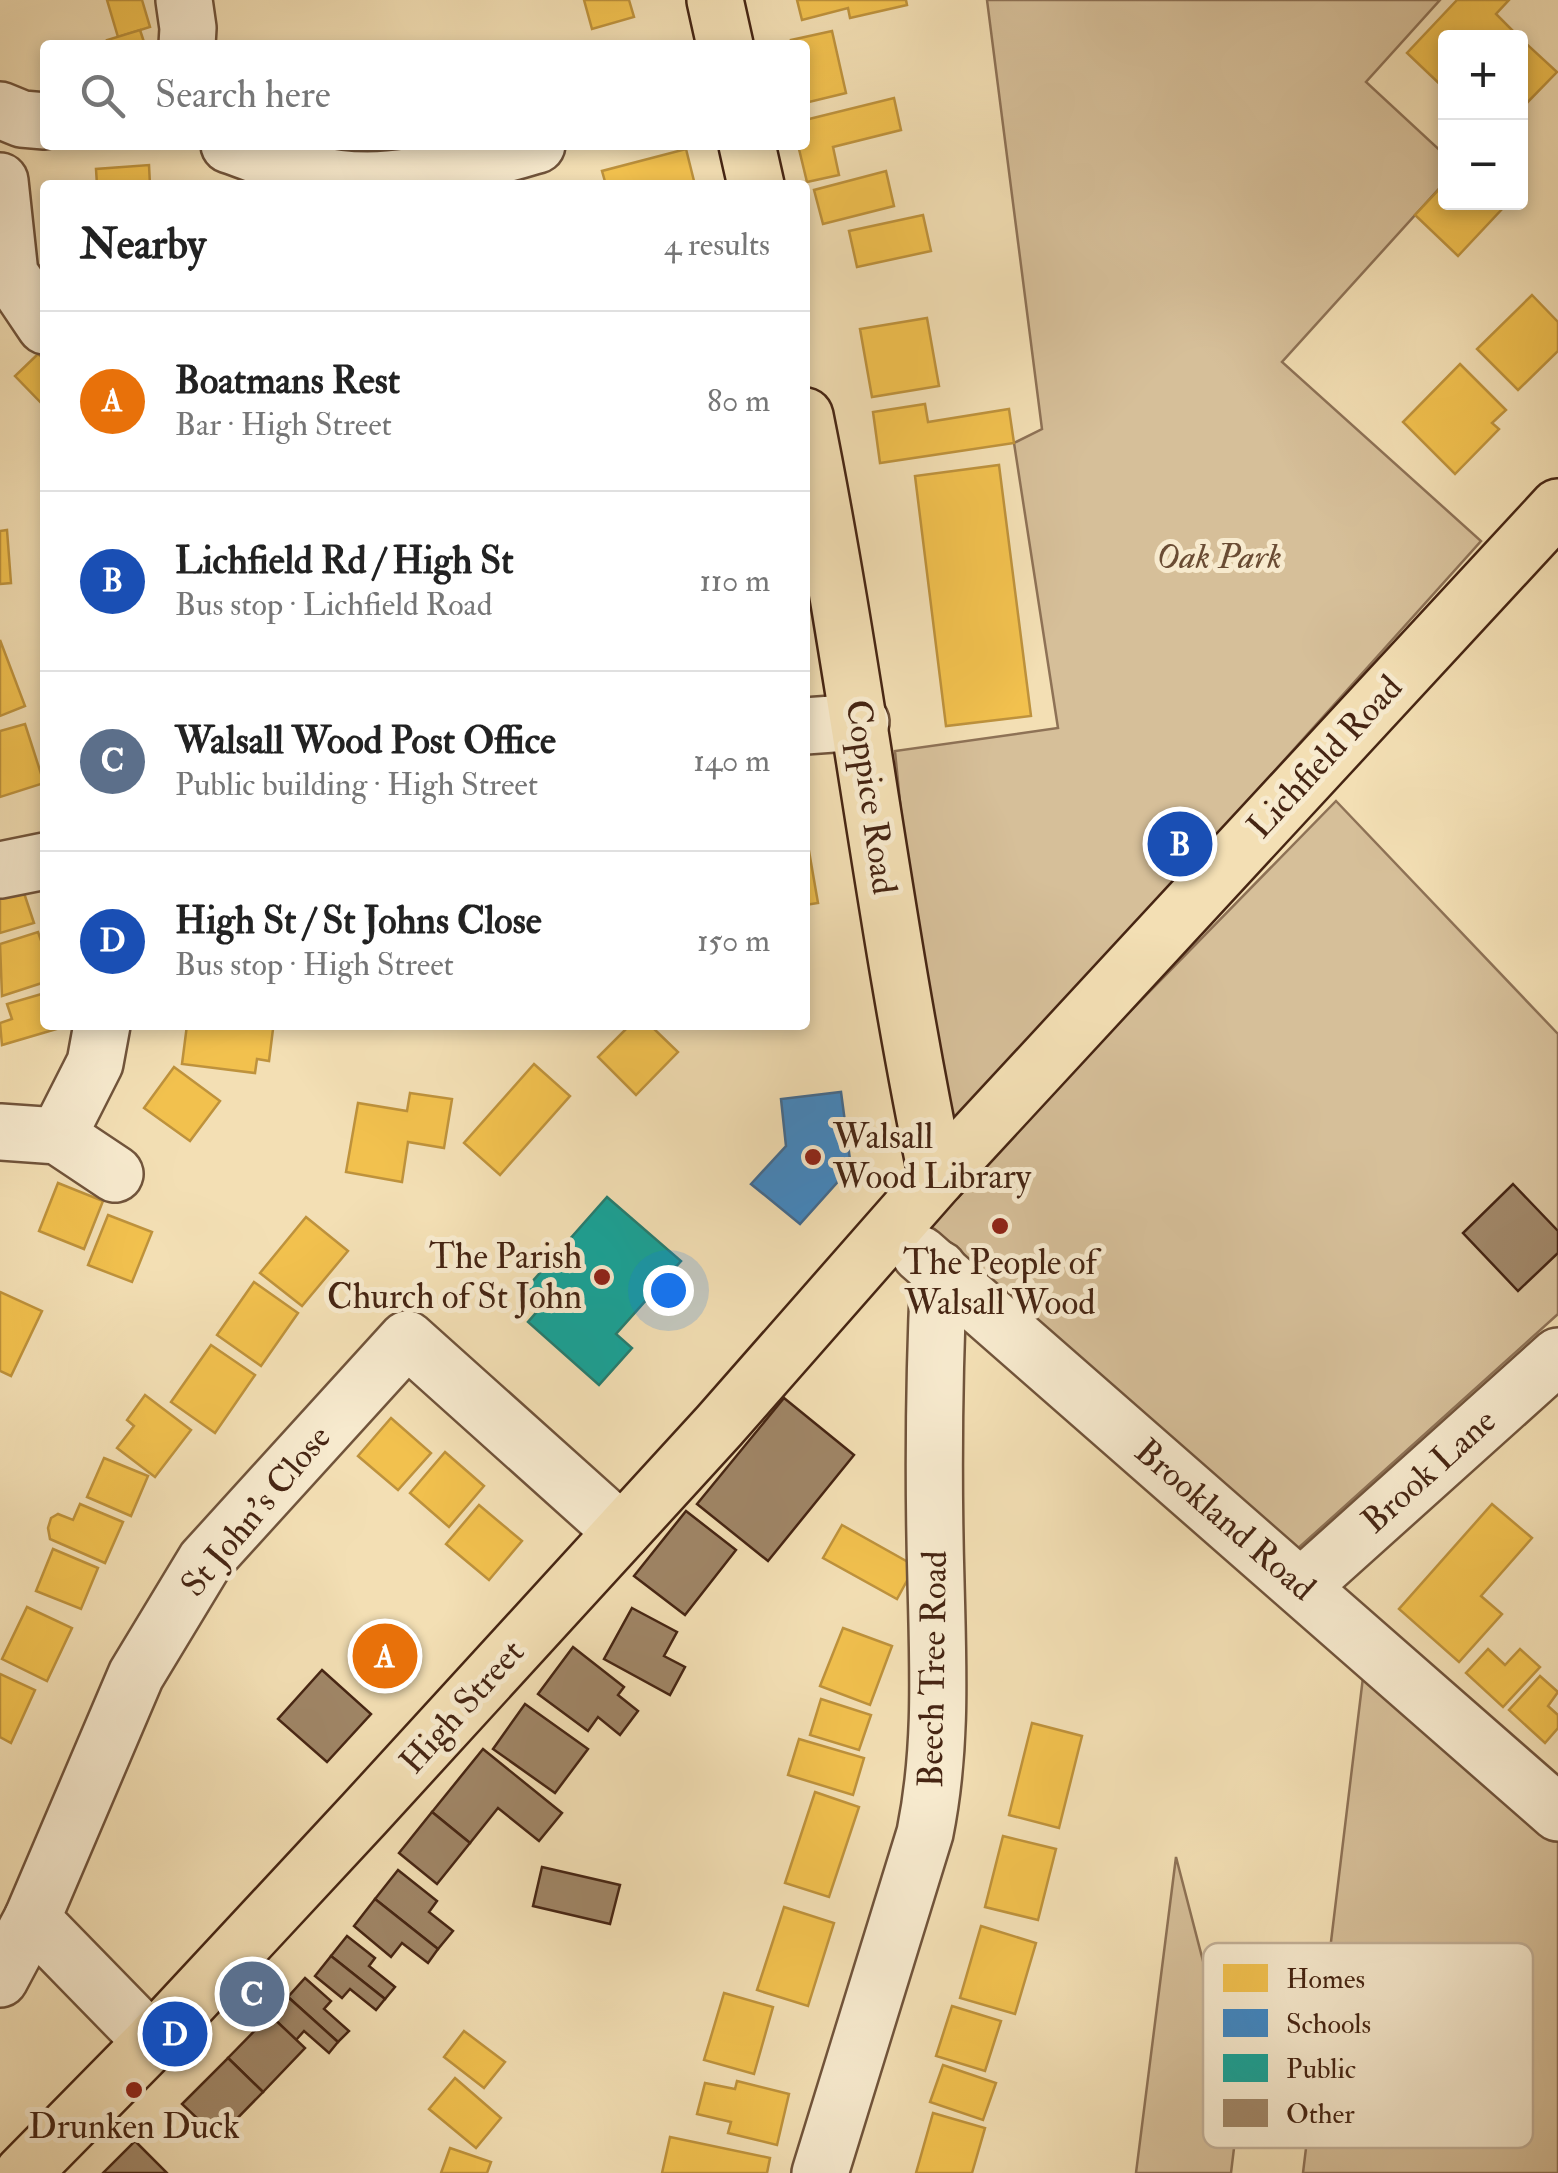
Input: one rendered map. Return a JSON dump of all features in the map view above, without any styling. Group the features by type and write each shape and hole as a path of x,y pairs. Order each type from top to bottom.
{"main road":[{"path":"715,0 724,40"},
{"path":"748,150 755,180"},
{"name":"Coppice Road","path":"810,443 937,1178"},
{"name":"Lichfield Road","path":"890,1230 1558,507"},
{"name":"High Street","path":"23,2173 152,2042 622,1532 890,1230"}],"street":[{"path":"184,0 187,40"},
{"path":"0,110 40,120"},
{"path":"243,150 310,173 351,180"},
{"path":"377,180 416,178 519,150"},
{"path":"0,181 10,274 23,310"},
{"path":"810,726 861,722"},
{"path":"0,870 40,862"},
{"path":"58,1136 95,1063 101,1030"},
{"path":"0,1132 58,1136 116,1174"},
{"name":"Brookland Road","path":"890,1230 1558,1813"},
{"name":"Beech Tree Road","path":"820,2173 925,1833 936,1778 939,1627 933,1389 939,1269"},
{"name":"St John's Close","path":"0,1979 32,1919 136,1675 205,1560 409,1319 622,1532"},
{"name":"Brook Lane","path":"1300,1587 1558,1356"},
{"path":"32,1919 152,2042"}],"green space":[{"name":"Oak Park","path":"987,0 1440,0 1366,82 1438,149 1438,190 1282,362 1481,541 943,1140 895,751 1058,728 1014,443 1042,429"},
{"path":"1336,801 1558,1034 1558,1314 1295,1551 924,1222"},
{"path":"1364,1669 1558,1839 1558,2173 1303,2173 1306,2148 1533,2148 1533,1943 1331,1943"},
{"path":"1176,1857 1203,1961 1203,2148 1234,2148 1231,2173 1136,2173"}],"building: Homes":[{"path":"107,0 142,0 150,27 118,37"},
{"path":"584,0 629,0 634,17 592,29"},
{"path":"797,0 906,0 907,5 850,18 848,8 802,20"},
{"path":"1457,0 1509,0 1496,14 1512,30 1438,30 1438,82 1407,53"},
{"path":"140,30 143,40 107,40"},
{"path":"832,31 846,93 810,102 810,40 791,40"},
{"path":"1528,45 1557,72 1528,102"},
{"path":"894,98 901,130 833,147 839,175 810,181 799,150 810,150 810,119"},
{"path":"686,150 694,180 605,180 602,171"},
{"path":"149,165 150,180 97,180 96,169"},
{"path":"886,171 894,206 823,224 814,190"},
{"path":"1438,191 1438,210 1501,210 1458,256 1415,215"},
{"path":"923,215 931,251 857,267 849,231"},
{"path":"1532,295 1558,322 1558,351 1518,390 1477,349"},
{"path":"927,318 939,386 872,397 860,329"},
{"path":"40,356 40,402 15,376"},
{"path":"1460,364 1506,410 1492,423 1499,429 1455,474 1403,422"},
{"path":"925,404 928,422 1009,409 1014,443 880,463 873,412"},
{"path":"999,465 1031,716 946,726 915,476"},
{"path":"7,530 11,583 0,584 0,531"},
{"path":"0,640 25,706 0,716"},
{"path":"25,724 40,771 40,784 0,797 0,731"},
{"path":"810,857 818,903 810,904"},
{"path":"19,878 34,923 0,933 0,884"},
{"path":"38,932 40,984 2,996 0,944"},
{"path":"40,994 40,1030 53,1030 2,1045 0,1023 12,1019 7,1004"},
{"path":"186,1030 273,1030 269,1061 257,1059 255,1073 182,1064"},
{"path":"625,1030 655,1030 678,1052 636,1095 598,1057"},
{"path":"534,1064 570,1096 500,1175 464,1143"},
{"path":"174,1067 220,1101 190,1141 144,1108"},
{"path":"410,1093 452,1099 444,1148 408,1142 402,1182 346,1172 358,1103 407,1111"},
{"path":"58,1183 103,1201 84,1249 39,1231"},
{"path":"108,1215 152,1232 132,1282 88,1265"},
{"path":"306,1217 348,1251 302,1306 260,1273"},
{"path":"254,1282 298,1313 261,1366 217,1335"},
{"path":"0,1292 42,1311 11,1376 0,1371"},
{"path":"211,1345 255,1375 215,1433 171,1402"},
{"path":"145,1395 191,1430 155,1477 117,1448 134,1426 127,1420"},
{"path":"391,1418 431,1453 398,1490 358,1456"},
{"path":"445,1452 484,1486 449,1527 410,1493"},
{"path":"104,1458 148,1476 131,1516 87,1497"},
{"path":"80,1504 123,1522 105,1563 50,1539 51,1518 58,1514 73,1520"},
{"path":"1492,1504 1532,1538 1481,1596 1502,1614 1459,1662 1399,1609"},
{"path":"479,1505 522,1541 489,1580 446,1544"},
{"path":"842,1525 915,1566 897,1599 823,1558"},
{"path":"53,1549 98,1568 81,1609 36,1591"},
{"path":"27,1607 72,1628 47,1681 2,1659"},
{"path":"843,1628 892,1646 870,1705 820,1686"},
{"path":"1488,1649 1505,1665 1520,1649 1540,1667 1503,1707 1466,1673"},
{"path":"0,1674 35,1690 11,1743 0,1737"},
{"path":"1540,1676 1558,1692 1548,1706 1558,1715 1558,1728 1545,1743 1509,1710"},
{"path":"821,1699 871,1715 859,1750 810,1735"},
{"path":"1032,1723 1082,1736 1059,1828 1009,1815"},
{"path":"799,1739 864,1758 853,1795 788,1775"},
{"path":"815,1792 859,1807 829,1897 785,1883"},
{"path":"1003,1836 1056,1849 1038,1920 985,1907"},
{"path":"784,1907 834,1923 808,2006 757,1990"},
{"path":"981,1926 1036,1943 1015,2014 960,1998"},
{"path":"724,1993 773,2007 754,2074 704,2060"},
{"path":"952,2006 1001,2021 985,2071 936,2056"},
{"path":"464,2031 505,2062 484,2088 444,2057"},
{"path":"943,2065 996,2083 983,2120 930,2102"},
{"path":"455,2078 501,2118 476,2148 429,2109"},
{"path":"737,2081 789,2094 777,2145 728,2133 731,2122 697,2114 705,2083 735,2089"},
{"path":"933,2113 985,2128 972,2173 916,2173"},
{"path":"670,2137 770,2158 767,2173 662,2173"},
{"path":"450,2148 491,2162 487,2173 441,2173"}],"building: Schools":[{"name":"Walsall Wood Library","path":"841,1092 851,1167 800,1224 751,1184 786,1146 781,1099"}],"building: Public":[{"name":"The Parish Church of St John","path":"607,1197 681,1261 616,1334 632,1348 599,1385 528,1322 540,1308 523,1292"}],"building: Other":[{"path":"1513,1184 1558,1231 1558,1253 1518,1291 1463,1233"},
{"path":"784,1398 854,1455 768,1561 697,1504"},
{"path":"686,1511 736,1550 685,1615 634,1576"},
{"path":"632,1608 677,1632 664,1656 685,1667 670,1695 604,1659"},
{"path":"573,1647 624,1687 618,1695 638,1711 620,1735 598,1717 588,1731 538,1694"},
{"path":"322,1670 371,1714 327,1762 278,1719"},
{"path":"525,1704 588,1749 555,1793 493,1749"},
{"path":"483,1749 562,1813 539,1841 498,1808 470,1843 432,1812"},
{"path":"432,1812 470,1843 437,1884 399,1853"},
{"path":"542,1867 620,1885 610,1924 533,1906"},
{"path":"398,1870 437,1901 429,1912 453,1931 438,1949 375,1899"},
{"path":"375,1899 438,1949 428,1963 402,1943 391,1957 354,1926"},
{"path":"347,1936 375,1958 369,1966 395,1987 385,1999 331,1956"},
{"path":"331,1956 385,1999 376,2010 350,1989 342,1998 315,1976"},
{"path":"305,1978 331,2001 324,2009 349,2031 338,2042 288,1997"},
{"path":"288,1997 338,2042 329,2053 304,2031 296,2040 270,2015"},
{"path":"270,2015 305,2048 263,2092 228,2058"},
{"path":"228,2058 263,2092 218,2138 182,2104"},
{"path":"135,2141 167,2173 103,2173"}],"place":[{"name":"Lichfield Rd / High St","path":"1180,844"},
{"name":"Walsall Wood Library","path":"813,1157"},
{"name":"The People of Walsall Wood","path":"1000,1226"},
{"name":"The Parish Church of St John","path":"602,1277"},
{"name":"Boatmans Rest","path":"385,1656"},
{"name":"Walsall Wood Post Office","path":"252,1994"},
{"name":"High St / St Johns Close","path":"175,2034"},
{"name":"Drunken Duck","path":"134,2090"}]}
